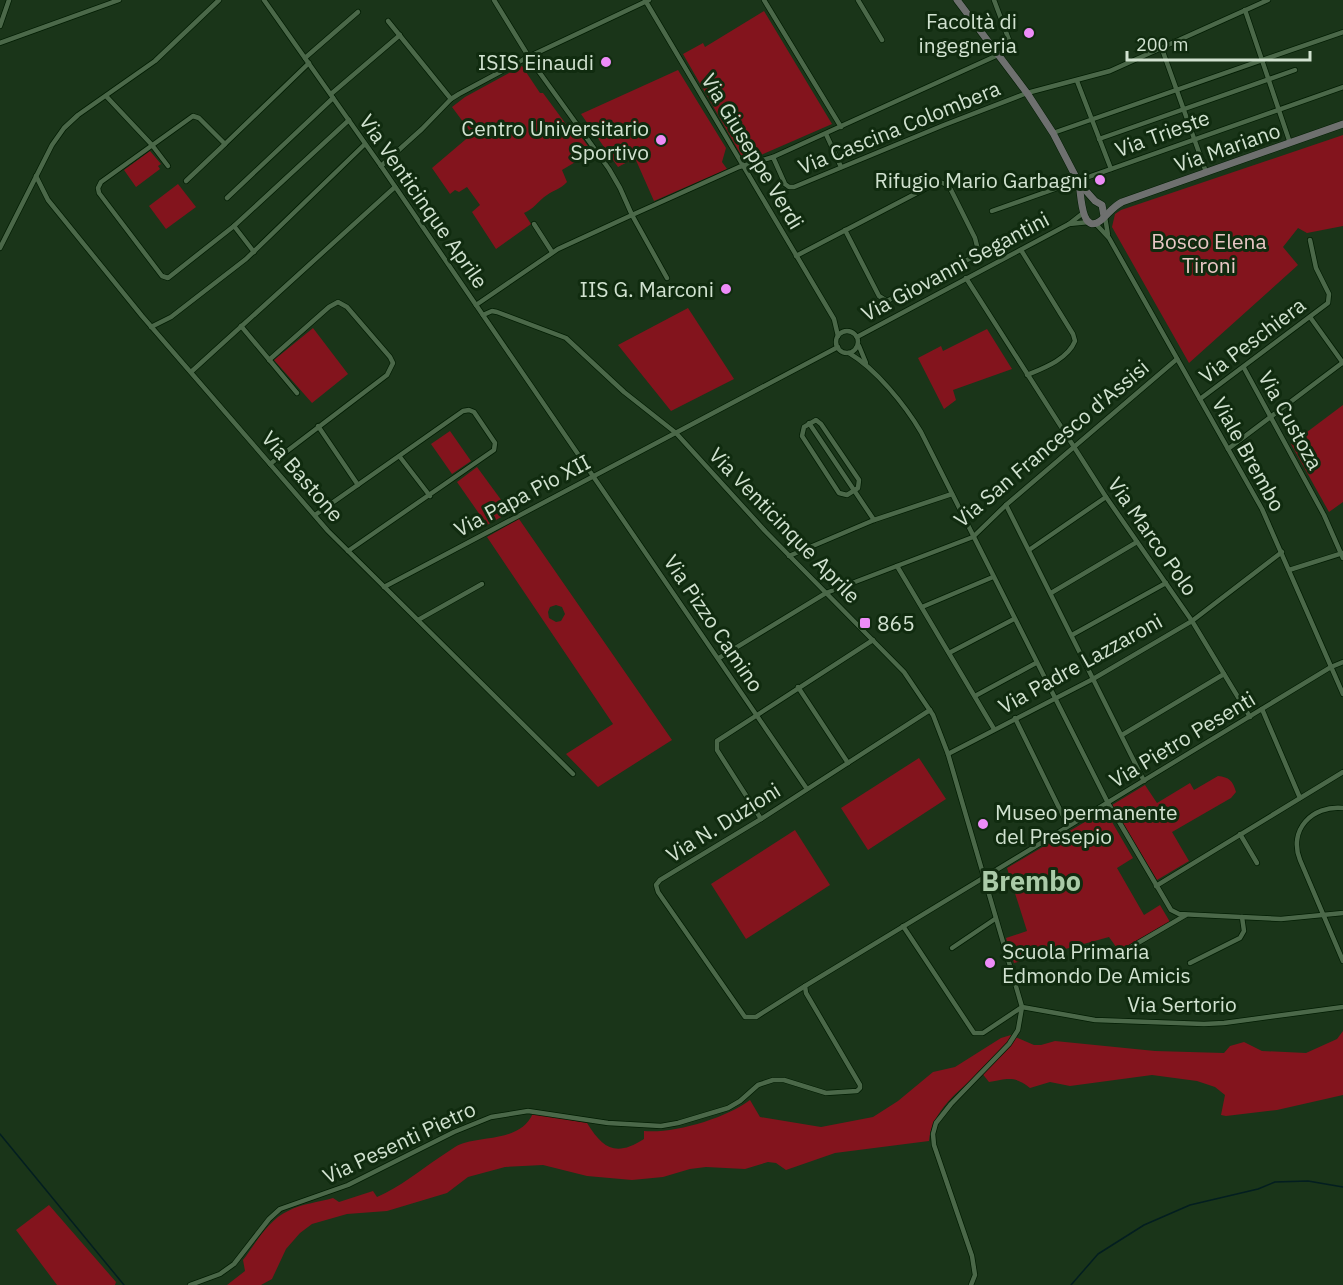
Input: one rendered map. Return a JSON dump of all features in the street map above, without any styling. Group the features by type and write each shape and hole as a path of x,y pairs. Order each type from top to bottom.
{"street":[{"path":"0,26 9,0"},
{"path":"0,43 119,0"},
{"path":"0,248 54,141 66,126 155,61 219,0"},
{"name":"Via Venticinque Aprile","path":"264,0 483,315 490,311 497,312 567,338 624,393 676,433 789,556 904,672 930,710 941,733 1022,1007"},
{"path":"494,0 528,57 609,169 667,278"},
{"path":"381,166 451,99 528,57 646,0"},
{"name":"Via Giuseppe Verdi","path":"646,0 834,319 847,331"},
{"path":"764,0 841,127"},
{"path":"858,0 882,40"},
{"path":"957,0 1027,93 1053,133 1078,182 1104,208 1104,216 1092,223 1084,218 1078,182"},
{"path":"773,157 998,55 1009,47 1009,40 994,0"},
{"name":"Via Cascina Colombera","path":"476,305 552,252 742,166 773,157 785,184 790,188 1027,93 1110,71 1268,0"},
{"path":"1245,10 1290,143"},
{"path":"305,58 358,12"},
{"path":"388,21 451,99"},
{"path":"1053,133 1343,32"},
{"path":"227,198 332,96 400,35"},
{"path":"1162,49 1206,172"},
{"path":"186,181 309,63"},
{"name":"Via Trieste","path":"1100,139 1295,70"},
{"path":"1077,81 1111,169"},
{"name":"Via Trieste","path":"992,211 1343,87"},
{"path":"106,96 152,145 168,166"},
{"path":"225,144 195,116 101,182 98,190 163,277 169,278 234,226 349,120"},
{"name":"Via Mariano","path":"1104,216 1122,202 1343,124"},
{"path":"826,134 841,167"},
{"path":"151,327 169,319 254,252 365,144"},
{"name":"Via Bastone","path":"36,176 48,200 151,327 315,515 348,551 573,774"},
{"path":"796,256 846,230 940,182 951,190 975,238 978,250 971,258 887,301 880,298 846,230"},
{"path":"191,372 395,187"},
{"path":"1083,210 1088,203 1097,202"},
{"name":"Via Mariano","path":"1097,202 1122,202"},
{"name":"Via Giovanni Segantini","path":"857,337 1069,224 1083,210"},
{"name":"Viale Brembo","path":"1104,216 1109,238 1266,516 1343,694"},
{"name":"Via Giovanni Segantini","path":"1069,224 1092,223"},
{"name":"Viale Brembo","path":"1092,223 1109,238"},
{"path":"534,224 552,252"},
{"path":"234,226 254,252"},
{"name":"Via Peschiera","path":"1200,399 1326,304 1329,297 1316,266 1310,240"},
{"path":"1021,249 1073,333 1075,341 1073,346 1055,362 1027,375"},
{"name":"Via Marco Polo","path":"966,278 1073,447 1192,621 1250,717"},
{"path":"269,360 329,307 338,302 347,307 391,359 393,366 387,375 270,464"},
{"name":"Via Pizzo Camino","path":"483,315 807,789"},
{"path":"1228,449 1343,363 1310,317"},
{"name":"Via Giuseppe Verdi","path":"834,319 838,336"},
{"path":"241,326 297,393"},
{"path":"867,365 857,337 847,331 838,336 838,347 867,365 916,423 1108,803 1171,910 1177,914 1186,915 1281,919 1343,913"},
{"path":"849,353 855,350 858,344"},
{"path":"676,433 838,347"},
{"name":"Via San Francesco d'Assisi","path":"719,658 826,593 973,537 1006,505 1177,359"},
{"name":"Via Custoza","path":"1244,368 1324,515 1342,555"},
{"path":"315,515 464,410 475,413 495,443 495,448 430,496 348,551"},
{"path":"816,420 821,424 859,479 859,486 854,490 846,495 838,492 802,436 803,428 809,423 816,420"},
{"path":"809,423 874,520"},
{"path":"318,426 358,485"},
{"name":"Via Papa Pio XII","path":"384,587 676,433"},
{"path":"400,457 430,496"},
{"path":"789,556 874,520 952,494"},
{"path":"1029,550 1106,497"},
{"path":"1006,505 1144,781"},
{"path":"1051,593 1137,542"},
{"name":"Via Padre Lazzaroni","path":"948,754 1093,679 1192,621 1282,552"},
{"path":"1289,570 1342,555"},
{"path":"897,566 994,729"},
{"path":"922,607 993,577"},
{"path":"1072,635 1166,583"},
{"path":"418,620 482,584"},
{"path":"949,654 1014,619"},
{"path":"761,819 715,746 719,739 873,640"},
{"name":"Via Pietro Pesenti","path":"656,885 657,891 745,1017 756,1017 1068,826 1331,667 1343,662"},
{"path":"975,696 1036,663"},
{"path":"1122,735 1224,674"},
{"path":"798,687 848,763"},
{"name":"Via N. Duzioni","path":"656,885 660,880 761,819 930,710"},
{"path":"1262,710 1300,798"},
{"path":"1015,718 1068,826"},
{"path":"1156,886 1343,772"},
{"path":"1343,808 1325,808 1316,812 1305,823 1297,839 1299,857 1343,961"},
{"path":"1240,834 1257,862"},
{"path":"1119,954 1186,915"},
{"path":"1190,963 1240,938 1244,931 1242,917"},
{"path":"952,948 995,919"},
{"path":"903,926 974,1033 982,1033 1022,1007"},
{"name":"Via Pesenti Pietro","path":"190,1285 224,1272 240,1258 269,1219 280,1209 348,1185 460,1130 493,1117 517,1111 530,1111 608,1123 661,1126 684,1122 730,1107 758,1085 773,1080 784,1080 826,1093 857,1091 860,1084 805,987"},
{"name":"Via Sertorio","path":"1022,1007 1095,1020 1206,1024 1343,1006"},
{"path":"971,1285 974,1277 973,1263 933,1143 934,1128 948,1108 1012,1040 1019,1026 1022,1007"}],"green space":[{"path":"764,11 832,124 745,162 683,54 703,43 705,47"},
{"path":"522,66 540,93 543,93 574,135 577,137 580,135 592,152 562,170 567,182 524,213 531,224 496,249 472,212 480,205 467,187 450,194 432,168 472,134 452,107 465,97"},
{"name":"Centro Universitario Sportivo","path":"678,70 726,148 722,162 727,169 654,201 635,158 618,167 581,114"},
{"name":"Bosco Elena Tironi","path":"1343,135 1343,226 1307,233 1298,228 1283,247 1298,265 1189,363 1112,227 1115,214 1121,210"},
{"path":"150,151 161,164 158,166 160,169 136,187 124,170"},
{"path":"178,184 196,207 166,229 149,206"},
{"path":"688,308 734,379 671,411 618,345"},
{"path":"313,328 348,374 312,403 274,360"},
{"path":"987,329 1012,369 953,390 956,400 944,409 918,358 941,346 943,351"},
{"path":"1343,405 1343,502 1329,512 1291,444"},
{"path":"450,431 471,461 452,474 431,444"},
{"path":"477,467 510,512 487,525 457,482"},
{"path":"519,519 672,740 598,787 566,754 613,724 487,537","holes":["556,605 562,607 565,614 561,621 556,622 549,618 550,607"]},
{"path":"919,758 946,799 868,850 841,808"},
{"path":"1218,776 1230,780 1236,792 1231,798 1172,832 1189,861 1157,880 1112,805 1145,785 1157,803 1190,783 1194,790"},
{"path":"1105,810 1133,858 1117,868 1144,915 1160,905 1170,922 1119,951 1109,937 1014,963 1006,938 1027,931 1007,868"},
{"path":"795,830 830,885 746,939 711,884"},
{"path":"1343,1031 1343,1095 1277,1110 1226,1116 1221,1115 1225,1095 1215,1087 1197,1081 1152,1075 1070,1086 1050,1082 1030,1088 1015,1080 989,1082 981,1072 941,1111 931,1130 929,1141 835,1153 786,1170 776,1163 768,1162 745,1169 706,1167 663,1177 632,1180 587,1176 543,1165 505,1167 468,1177 447,1193 387,1211 347,1214 312,1224 300,1233 286,1249 272,1279 261,1285 227,1285 245,1271 243,1260 263,1232 274,1220 288,1211 333,1198 339,1202 373,1191 377,1197 402,1184 458,1145 513,1133 528,1122 533,1113 587,1123 599,1139 618,1149 634,1145 644,1139 644,1131 670,1130 714,1119 750,1100 760,1117 821,1127 873,1117 898,1101 933,1072 955,1067 1001,1038 1011,1035 1034,1045 1055,1041 1155,1051 1224,1053 1230,1046 1244,1042 1262,1051 1306,1053 1337,1039"},
{"path":"49,1205 116,1282 115,1285 57,1285 16,1230"}],"waterway":[{"path":"0,1134 124,1285"},
{"path":"1071,1285 1098,1254 1144,1225 1190,1205 1258,1189 1275,1182 1308,1181 1343,1187"}],"place":[{"name":"Facoltà di ingegneria","path":"1029,33"},
{"name":"ISIS Einaudi","path":"606,62"},
{"name":"Centro Universitario Sportivo","path":"661,140"},
{"name":"Rifugio Mario Garbagni","path":"1100,180"},
{"name":"IIS G. Marconi","path":"726,289"},
{"name":"865","path":"865,623"},
{"name":"Museo permanente del Presepio","path":"983,824"},
{"name":"Scuola Primaria Edmondo De Amicis","path":"990,963"}],"district":[{"name":"Brembo","path":"1031,880"}]}
